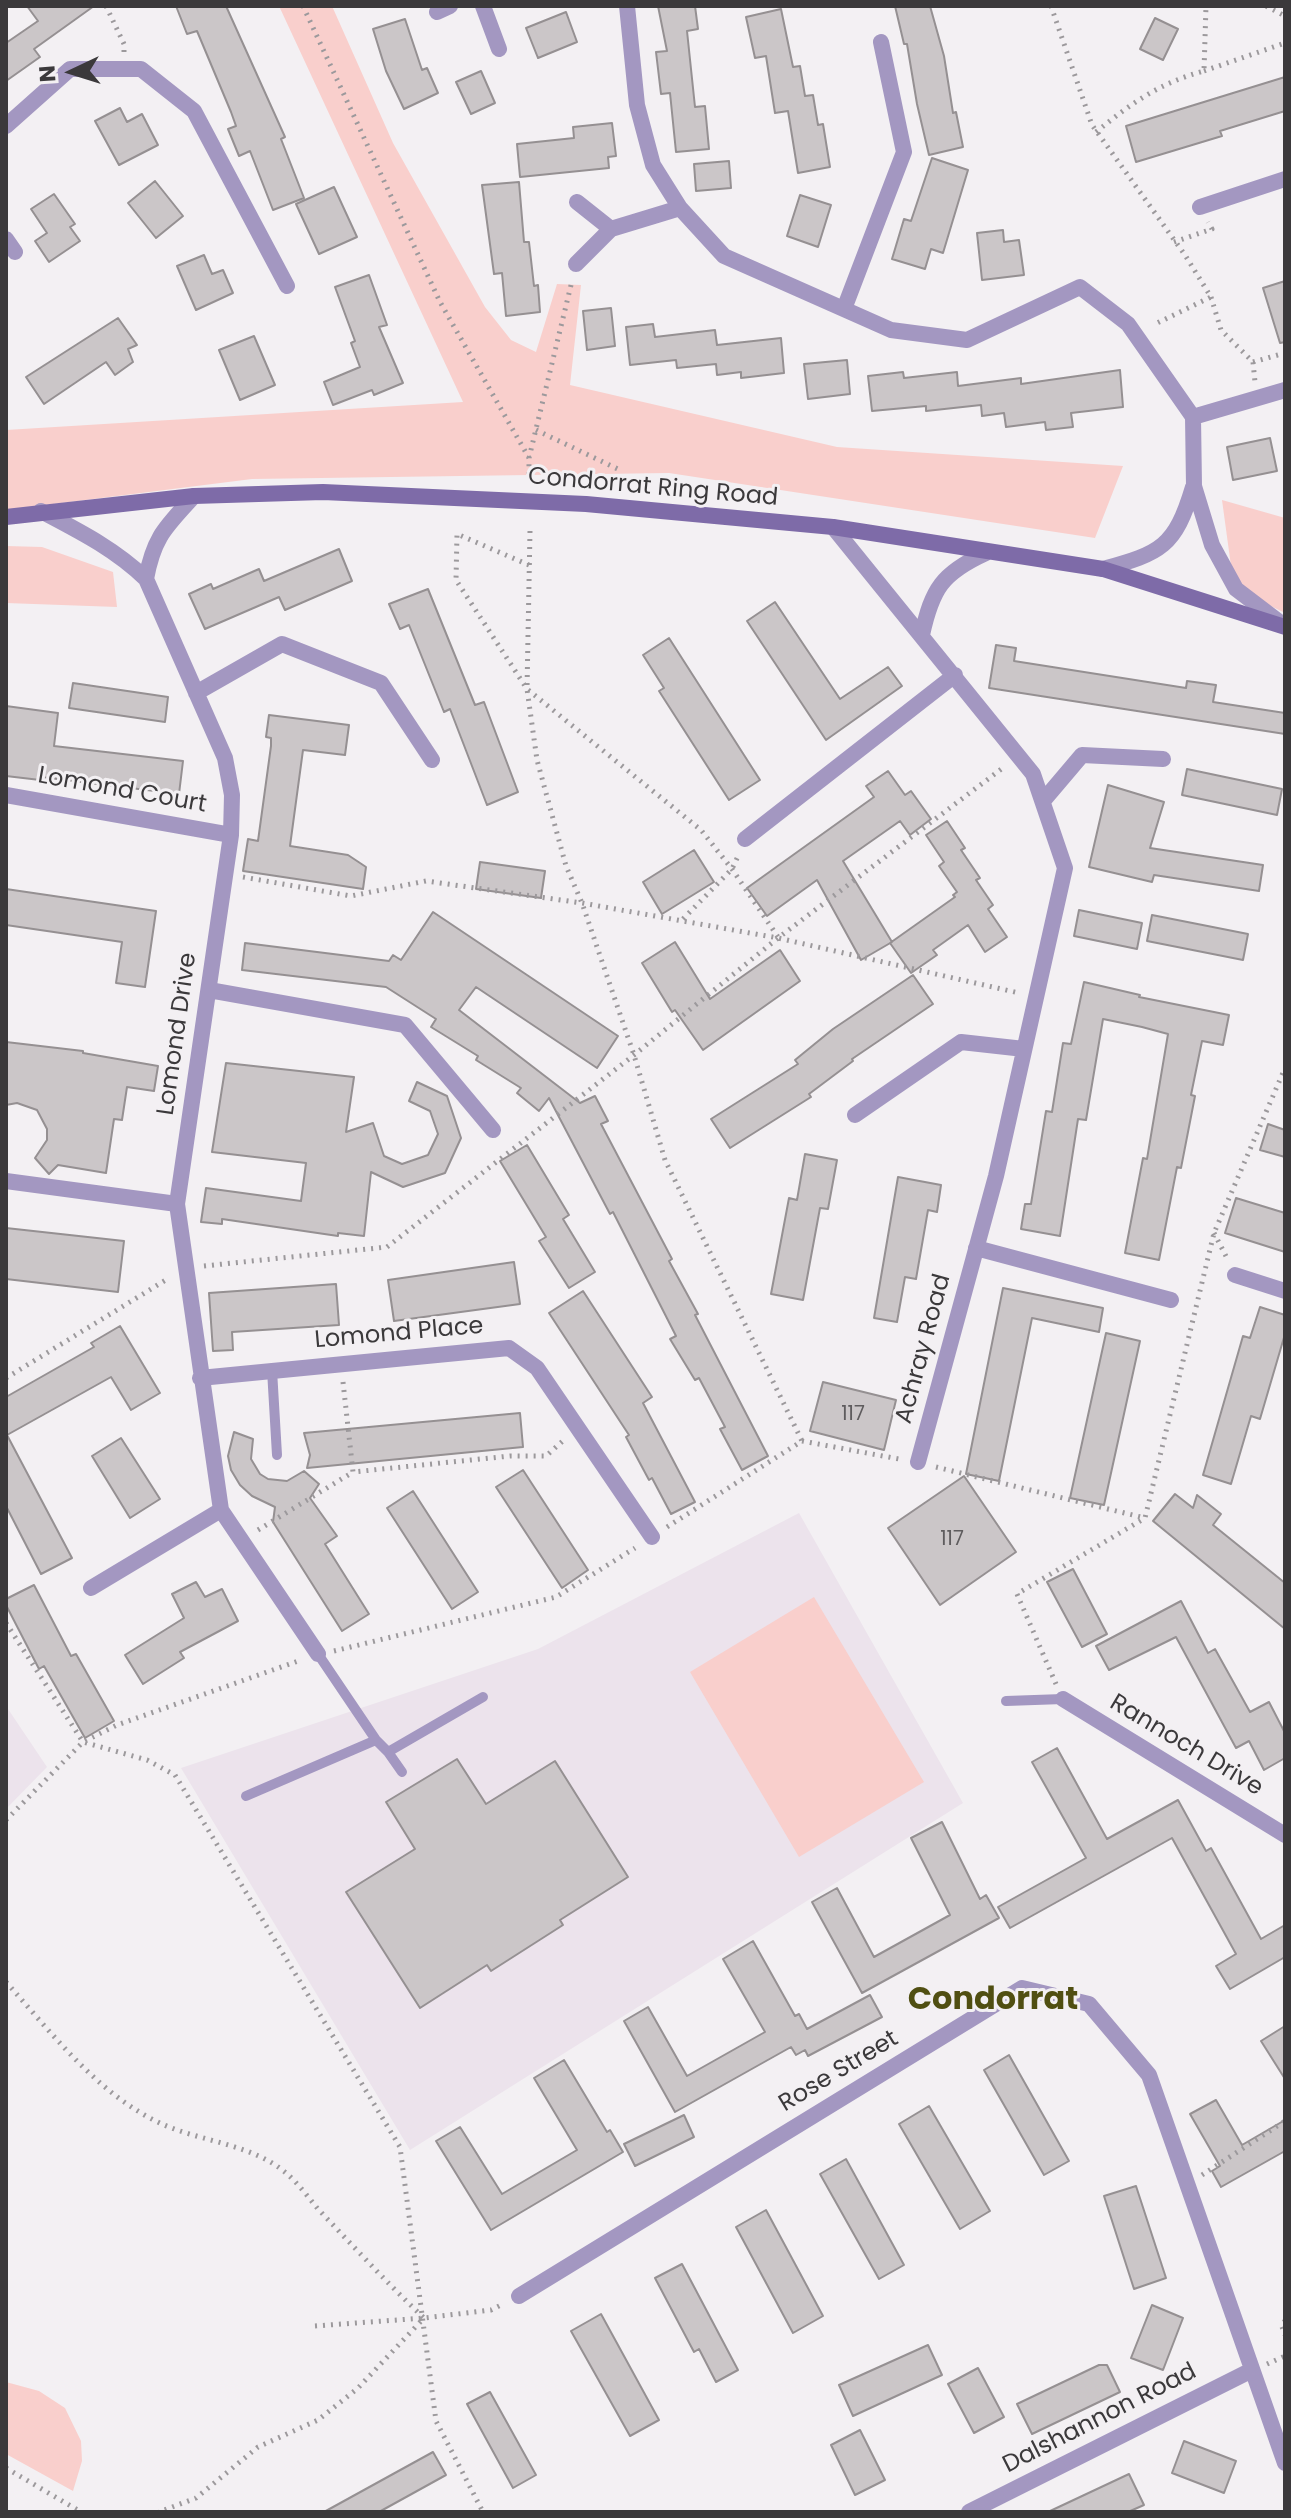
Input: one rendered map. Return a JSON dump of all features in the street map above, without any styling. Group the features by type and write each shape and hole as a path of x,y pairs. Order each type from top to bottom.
{"street":[{"path":"483,6 499,49"},
{"path":"627,6 637,105 653,165 680,208 724,256 891,330 967,340 1080,287 1128,324 1193,417 1194,486 1212,545 1236,589 1284,626"},
{"path":"844,309 904,152 881,42"},
{"path":"6,126 70,69 141,69 194,111 287,286"},
{"path":"1200,207 1285,179"},
{"path":"577,202 611,229"},
{"path":"576,264 611,229 680,208"},
{"path":"1193,417 1285,390"},
{"path":"1103,569 1145,557 1172,538 1183,519 1194,486"},
{"name":"Condorrat Ring Road","path":"6,517 194,496 323,492 586,504 833,527 1103,569 1284,626"},
{"path":"146,579 151,551 163,531 194,496"},
{"path":"41,511 106,546 126,559 146,579"},
{"name":"Achray Road","path":"833,527 1033,774 1065,868 996,1176 918,1462"},
{"path":"922,635 928,606 943,579 959,565 986,553"},
{"name":"Lomond Drive","path":"146,579 225,758 232,795 231,835 177,1204 221,1510 318,1654"},
{"path":"196,693 282,644 381,683 432,760"},
{"path":"745,839 955,675"},
{"path":"1043,801 1082,755 1163,759"},
{"name":"Lomond Court","path":"6,795 231,835"},
{"path":"209,990 405,1025 493,1130"},
{"path":"855,1115 961,1042 1024,1049"},
{"path":"6,1181 177,1204"},
{"name":"Achray Road","path":"976,1248 1171,1300"},
{"path":"1235,1275 1285,1291"},
{"name":"Lomond Place","path":"200,1378 509,1348 537,1368 652,1537"},
{"path":"91,1588 221,1510"},
{"name":"Rannoch Drive","path":"1063,1699 1285,1835"},
{"name":"Rose Street","path":"519,2296 1022,1988 1089,2004 1149,2075 1285,2463"},
{"name":"Dalshannon Road","path":"969,2512 1252,2370"}],"lane":[{"path":"272,1370 277,1455"},
{"path":"318,1654 376,1740 402,1772"},
{"path":"388,1752 483,1697"},
{"path":"1006,1701 1063,1699"},
{"path":"246,1796 376,1740"}],"path":[{"path":"106,6 124,44 125,69"},
{"path":"303,6 440,302 529,458"},
{"path":"1051,6 1096,132 1185,255 1211,297 1221,330 1253,362 1257,398"},
{"path":"1204,71 1206,6"},
{"path":"1266,6 1285,16"},
{"path":"1096,132 1137,99 1175,79 1285,43"},
{"path":"529,474 529,458 576,264"},
{"path":"1135,334 1211,297"},
{"path":"1253,362 1285,353"},
{"path":"536,430 622,471"},
{"path":"530,531 527,689 537,760 566,866 582,903 634,1055 665,1160 802,1441"},
{"path":"529,565 457,534 456,580 527,689 701,830 732,869 778,938"},
{"path":"6,1378 186,1268 387,1247 634,1055 778,938 1019,756"},
{"path":"683,919 732,869 745,839"},
{"path":"224,874 351,896 426,881 582,903 778,938 1036,997"},
{"path":"1063,1699 1017,1594 1145,1518 1214,1233 1285,1068"},
{"path":"1214,1233 1235,1275"},
{"path":"341,1363 353,1472"},
{"path":"241,1540 353,1472 510,1456 546,1456 578,1428"},
{"path":"6,1820 83,1742 117,1725 318,1654 556,1597 802,1441 918,1462 1145,1518"},
{"path":"6,1623 83,1742 147,1760 175,1775 400,2147 436,2421 483,2512"},
{"path":"6,1982 74,2058 115,2094 162,2124 253,2154 285,2172 352,2242 380,2277 424,2318"},
{"path":"1188,2185 1285,2121"},
{"path":"315,2326 491,2310 519,2296"},
{"path":"159,2512 196,2498 258,2447 318,2420 358,2388 424,2318"},
{"path":"1285,2321 1281,2324 1285,2335"},
{"path":"6,2468 81,2512"}],"shaded area":[{"path":"279,6 332,6 393,143 485,307 511,340 536,352 557,284 581,285 570,385 837,447 1123,466 1095,538 669,473 252,479 6,510 6,430 463,402"},
{"path":"1222,500 1285,518 1285,613 1234,588"},
{"path":"6,546 42,547 113,572 117,607 6,603"},
{"path":"799,1513 963,1803 410,2150 181,1768 538,1649"},
{"path":"814,1597 924,1782 799,1857 690,1672"},
{"path":"6,1706 47,1767 6,1809"},
{"path":"6,2382 39,2391 65,2408 81,2441 82,2461 73,2491 6,2454"}],"building":[{"path":"27,6 94,6 34,49 40,57 6,81 6,43 38,21"},
{"path":"176,6 226,6 285,137 281,139 304,198 273,210 250,151 239,156 228,129 236,126 197,31 187,34"},
{"path":"658,6 695,6 698,29 687,31 695,107 705,106 709,149 676,152 670,93 661,94 656,52 667,51"},
{"path":"895,6 930,6 963,147 929,155 907,44 904,44"},
{"path":"781,9 793,67 800,66 805,96 813,95 818,125 823,124 830,167 798,173 788,111 775,113 766,56 755,58 746,17"},
{"path":"566,12 577,42 538,58 526,28"},
{"path":"1155,18 1178,29 1163,60 1140,49"},
{"path":"405,19 422,70 427,68 438,93 404,109 386,71 373,29"},
{"path":"481,71 495,103 471,114 456,82"},
{"path":"1285,77 1285,111 1220,131 1222,136 1136,162 1126,126"},
{"path":"120,108 127,122 142,114 158,145 119,165 95,121"},
{"path":"612,123 616,156 608,157 609,168 520,177 517,144 574,138 573,127"},
{"path":"932,158 968,170 943,253 931,249 925,269 892,259 904,219 911,221"},
{"path":"729,161 731,188 696,191 694,164"},
{"path":"155,181 183,216 156,238 128,203"},
{"path":"519,182 524,242 529,242 540,312 506,316 502,273 494,274 482,185"},
{"path":"334,187 357,237 319,254 296,204"},
{"path":"54,194 75,224 70,227 80,241 49,262 35,241 47,233 31,209"},
{"path":"800,195 831,205 818,247 787,236"},
{"path":"1003,230 1004,242 1019,240 1024,275 982,280 977,233"},
{"path":"204,255 212,274 223,270 233,293 196,310 177,266"},
{"path":"369,275 387,325 379,327 403,383 374,395 372,390 333,405 324,382 360,367 351,343 355,341 335,287"},
{"path":"1285,281 1285,342 1280,343 1263,288"},
{"path":"611,308 615,346 587,350 583,311"},
{"path":"118,318 137,345 128,349 133,362 115,375 106,362 44,404 26,377"},
{"path":"653,324 655,337 715,330 717,345 781,338 784,373 741,378 741,372 717,375 716,364 677,368 676,360 630,365 626,327"},
{"path":"254,336 275,385 240,400 219,350"},
{"path":"847,360 850,394 808,399 804,364"},
{"path":"1120,370 1123,407 1071,413 1073,427 1046,430 1045,422 1006,427 1004,413 982,416 981,405 926,411 926,406 872,411 868,376 903,372 904,378 957,372 958,386 1021,378 1021,384"},
{"path":"1270,438 1277,471 1233,480 1227,447"},
{"path":"339,549 352,581 285,610 279,597 205,629 189,594 211,584 213,589 259,569 264,581"},
{"path":"428,589 475,705 484,702 518,792 487,805 450,709 444,712 409,625 400,629 389,604"},
{"path":"775,602 840,699 888,667 902,686 826,740 747,621"},
{"path":"669,638 760,780 729,800 659,691 664,688 643,655"},
{"path":"996,645 1016,648 1014,661 1186,688 1187,681 1216,685 1213,702 1285,713 1285,734 989,688"},
{"path":"73,683 168,697 165,722 69,708"},
{"path":"6,706 58,713 54,746 183,761 179,794 41,777 40,780 6,776"},
{"path":"269,715 349,725 345,755 303,750 290,846 348,855 366,867 363,889 243,871 248,839 258,841 271,746 271,738 266,737"},
{"path":"1187,769 1282,789 1277,815 1182,795"},
{"path":"888,771 905,795 911,791 931,819 910,835 900,821 843,861 892,942 861,960 817,880 767,916 747,888 874,797 866,786"},
{"path":"1108,785 1164,802 1150,848 1263,865 1259,891 1154,875 1152,882 1089,867"},
{"path":"947,821 965,848 961,850 980,878 976,880 993,905 988,909 1007,937 985,952 968,925 933,950 937,955 911,973 890,943 955,897 953,895 957,892 939,866 944,862 926,835"},
{"path":"694,850 714,882 662,914 643,882"},
{"path":"480,862 545,871 541,898 476,889"},
{"path":"6,889 156,911 145,987 116,983 122,942 6,925"},
{"path":"1079,910 1142,923 1137,949 1074,936"},
{"path":"433,912 618,1036 597,1068 476,987 459,1010 580,1103 595,1096 608,1121 601,1124 672,1259 669,1261 698,1314 695,1315 768,1456 742,1470 720,1429 725,1427 699,1378 695,1380 670,1339 676,1336 613,1212 610,1214 549,1098 539,1111 517,1093 521,1088 431,1027 436,1019 386,987 242,970 245,943 389,961 393,955 401,960"},
{"path":"1152,915 1248,934 1243,960 1147,941"},
{"path":"675,942 710,999 780,950 800,981 703,1050 675,1010 672,1012 642,963"},
{"path":"913,975 933,1004 852,1059 809,1094 811,1097 730,1148 711,1119 798,1064 795,1060 833,1029"},
{"path":"1084,982 1139,997 1229,1015 1223,1045 1202,1041 1181,1168 1177,1167 1159,1260 1125,1253 1143,1158 1147,1159 1168,1034 1142,1027 1103,1019 1086,1120 1078,1119 1060,1236 1021,1229 1025,1204 1031,1204 1046,1111 1052,1112 1063,1043 1071,1044"},
{"path":"6,1042 83,1051 158,1066 154,1091 127,1087 122,1120 114,1119 106,1173 58,1165 49,1174 35,1158 47,1140 47,1129 37,1110 17,1103 6,1105"},
{"path":"226,1063 354,1077 346,1132 373,1123 384,1156 402,1164 428,1155 438,1134 430,1111 409,1101 417,1082 447,1096 461,1138 445,1173 403,1187 371,1172 364,1236 338,1233 338,1236 222,1219 222,1224 201,1222 206,1188 301,1201 306,1163 212,1152"},
{"path":"1268,1124 1285,1130 1285,1157 1260,1150"},
{"path":"527,1145 569,1215 563,1219 595,1272 569,1288 539,1241 546,1237 500,1161"},
{"path":"805,1154 837,1160 828,1209 820,1208 803,1300 771,1294 789,1198 797,1200"},
{"path":"898,1177 941,1185 937,1212 928,1210 916,1279 905,1277 897,1322 874,1318"},
{"path":"1236,1198 1285,1213 1285,1252 1225,1233"},
{"path":"6,1228 124,1241 118,1292 6,1279"},
{"path":"514,1262 520,1304 394,1321 388,1280"},
{"path":"336,1284 339,1325 232,1332 233,1350 213,1351 209,1293"},
{"path":"1003,1288 1103,1308 1099,1332 1032,1318 999,1481 966,1474"},
{"path":"583,1291 652,1397 643,1403 695,1502 671,1514 626,1437 629,1435 549,1313"},
{"path":"1260,1307 1285,1315 1285,1334 1260,1419 1251,1416 1231,1484 1203,1475 1243,1336 1250,1338"},
{"path":"120,1326 160,1393 131,1410 111,1377 7,1435 72,1558 41,1574 6,1506 6,1397 94,1347 91,1343"},
{"path":"1106,1333 1140,1341 1104,1505 1070,1498"},
{"path":"823,1382 896,1400 884,1450 810,1431"},
{"path":"520,1413 523,1447 307,1468 310,1455 304,1433"},
{"path":"234,1432 253,1439 251,1459 260,1474 268,1479 287,1481 304,1471 319,1484 310,1498 337,1536 325,1544 369,1614 342,1631 273,1522 275,1507 252,1496 240,1485 231,1470 228,1456"},
{"path":"121,1438 160,1499 130,1518 92,1456"},
{"path":"523,1470 588,1570 562,1588 496,1487"},
{"path":"964,1476 1016,1552 940,1605 888,1528"},
{"path":"413,1491 478,1592 452,1609 387,1508"},
{"path":"1175,1494 1193,1508 1197,1495 1221,1514 1213,1525 1285,1583 1285,1629 1153,1521"},
{"path":"1073,1569 1107,1634 1082,1647 1047,1582"},
{"path":"196,1582 205,1597 222,1589 238,1621 180,1652 184,1658 143,1684 125,1655 184,1618 172,1594"},
{"path":"34,1585 71,1656 76,1654 114,1721 85,1738 44,1666 39,1669 6,1605 6,1599"},
{"path":"1181,1601 1208,1653 1215,1649 1250,1712 1269,1702 1285,1733 1285,1758 1264,1770 1249,1741 1236,1748 1176,1637 1109,1670 1096,1646"},
{"path":"1057,1748 1107,1839 1178,1800 1206,1851 1211,1848 1261,1939 1285,1925 1285,1957 1230,1989 1216,1966 1236,1954 1172,1838 1010,1928 998,1907 1086,1858 1032,1762"},
{"path":"457,1759 486,1804 555,1761 628,1877 560,1920 563,1925 491,1971 487,1965 420,2008 346,1892 415,1849 386,1802"},
{"path":"942,1822 980,1899 986,1895 999,1918 862,1993 812,1902 837,1888 874,1957 950,1915 911,1838"},
{"path":"753,1941 795,2016 799,2014 807,2029 870,1995 882,2017 808,2056 805,2050 796,2055 791,2047 675,2112 624,2021 648,2007 687,2076 765,2032 723,1959"},
{"path":"1285,2026 1285,2079 1261,2041"},
{"path":"1009,2055 1069,2161 1044,2175 984,2070"},
{"path":"564,2060 607,2132 610,2130 623,2152 491,2230 436,2141 460,2127 502,2194 577,2150 534,2078"},
{"path":"1216,2100 1242,2145 1285,2120 1285,2151 1221,2187 1212,2171 1220,2166 1190,2114"},
{"path":"929,2106 990,2211 960,2229 899,2124"},
{"path":"684,2115 694,2137 635,2166 624,2144"},
{"path":"846,2159 904,2265 879,2279 820,2174"},
{"path":"1136,2186 1166,2278 1134,2289 1104,2196"},
{"path":"766,2210 823,2316 793,2333 736,2227"},
{"path":"682,2264 738,2370 716,2382 699,2349 694,2352 655,2278"},
{"path":"1152,2305 1183,2318 1163,2370 1131,2358"},
{"path":"601,2314 659,2420 630,2436 571,2331"},
{"path":"928,2345 942,2375 853,2416 839,2385"},
{"path":"1099,2365 1107,2365 1120,2392 1032,2434 1017,2404"},
{"path":"978,2368 1004,2417 974,2433 948,2384"},
{"path":"490,2392 536,2475 513,2488 467,2404"},
{"path":"860,2430 885,2480 855,2495 831,2445"},
{"path":"1184,2441 1236,2461 1224,2493 1172,2473"},
{"path":"433,2452 446,2475 379,2512 324,2512"},
{"path":"1129,2474 1144,2505 1128,2512 1048,2512"}],"district":[{"name":"Condorrat","path":"993,2001"}]}
